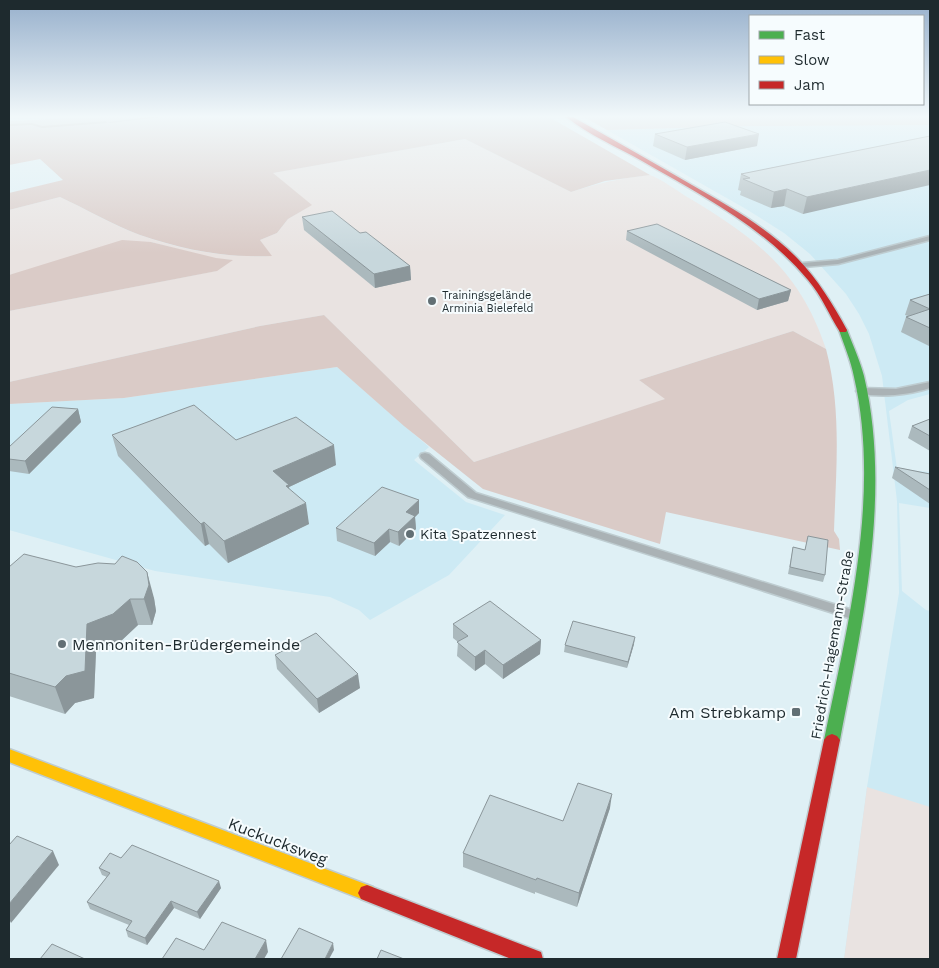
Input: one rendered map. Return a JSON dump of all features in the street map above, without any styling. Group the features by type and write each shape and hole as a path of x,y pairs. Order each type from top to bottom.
{"street":[{"name":"Friedrich-Hagemann-Straße","path":"648,162 735,212 761,230 803,265 826,296 844,330 862,391 868,443 866,533 855,615 827,764 786,959"},
{"name":"Kuckucksweg","path":"9,756 303,868 534,959"}],"lane":[{"path":"803,265 838,262 930,238"},
{"path":"862,391 905,392 930,385"},
{"path":"425,456 472,495 855,615"}],"shaded area":[{"path":"9,162 24,162 9,165"},
{"path":"43,162 334,162 273,173 312,205 288,219 277,233 260,240 272,256 238,256 205,252 173,245 130,231 60,197 9,210 9,193 63,180"},
{"name":"Trainingsgelände Arminia Bielefeld","path":"333,162 511,162 571,192 610,181 647,175 653,176 735,228 773,260 803,298 826,349 793,331 639,380 666,399 474,462 324,315 260,326 9,382 9,311 216,271 232,260 216,259 151,242 9,275 9,210 60,197 130,231 172,245 204,252 237,256 271,256 260,240 277,233 288,219 311,205 272,173"},
{"path":"511,162 628,162 650,175 605,181 571,192"},
{"path":"664,162 930,162 930,394 908,400 889,411 897,469 930,472 930,508 899,503 902,591 926,610 930,611 930,959 844,959 867,787 899,593 897,501 882,376 869,334 846,294 810,254 784,233"},
{"path":"122,240 151,242 216,258 233,260 217,271 9,311 9,275"},
{"path":"324,315 474,462 665,399 639,380 793,331 826,349 831,372 837,440 834,531 839,539 840,550 666,512 660,544 483,489 404,426 337,367 124,398 9,404 9,382 260,326"},
{"path":"337,367 429,447 414,460 466,502 505,515 449,575 370,620 359,610 330,597 155,571 9,530 9,404 124,398"},
{"path":"867,787 930,807 930,959 844,959"}],"building":[{"path":"800,162 930,162 930,170 807,197 787,189 774,192 743,179 750,178 741,174"},
{"path":"332,211 360,233 366,232 410,266 374,274 302,217"},
{"path":"657,224 791,290 759,299 627,231"},
{"path":"930,294 930,309 910,300"},
{"path":"930,309 930,328 906,317"},
{"path":"194,405 236,440 296,417 334,445 273,471 289,485 286,486 306,503 224,541 204,522 201,524 112,435"},
{"path":"52,407 78,409 25,461 9,459 9,447"},
{"path":"930,419 930,436 912,426"},
{"path":"895,467 930,474 930,490"},
{"path":"382,487 419,500 406,512 415,516 398,532 389,529 374,543 336,528"},
{"path":"808,536 828,540 825,575 790,567 793,547 805,550"},
{"name":"Mennoniten-Brüdergemeinde","path":"24,554 76,567 98,563 115,564 122,556 137,562 147,572 149,585 144,599 130,599 113,614 87,624 85,671 66,676 55,687 9,673 9,567"},
{"path":"490,601 541,640 503,665 485,650 475,657 457,642 468,636 453,624"},
{"path":"573,621 635,637 628,662 565,645"},
{"path":"316,633 358,674 317,699 275,655"},
{"path":"578,783 612,794 579,893 537,878 536,880 463,853 490,795 563,821"},
{"path":"17,836 53,851 9,904 9,845"},
{"path":"132,845 219,881 197,912 171,901 145,938 126,930 132,921 87,902 110,873 99,868 110,853 121,858"},
{"path":"222,922 266,940 255,959 162,959 176,938 204,950"},
{"path":"299,928 333,943 325,959 281,959"},
{"path":"52,944 85,959 40,959"},
{"path":"381,950 404,959 377,959"}],"traffic: fast":[{"path":"832,740 860,588 869,479 867,426 859,376 843,330"}],"traffic: slow":[{"path":"9,755 367,893"}],"traffic: jam":[{"path":"648,162 752,224 774,241 794,259 812,280 829,303 843,330"},
{"path":"786,959 832,740"},
{"path":"367,893 534,959"}],"place":[{"name":"Trainingsgelände Arminia Bielefeld","path":"432,301"},
{"name":"Kita Spatzennest","path":"410,534"},
{"name":"Mennoniten-Brüdergemeinde","path":"62,644"},
{"name":"Am Strebkamp","path":"796,712"}]}
